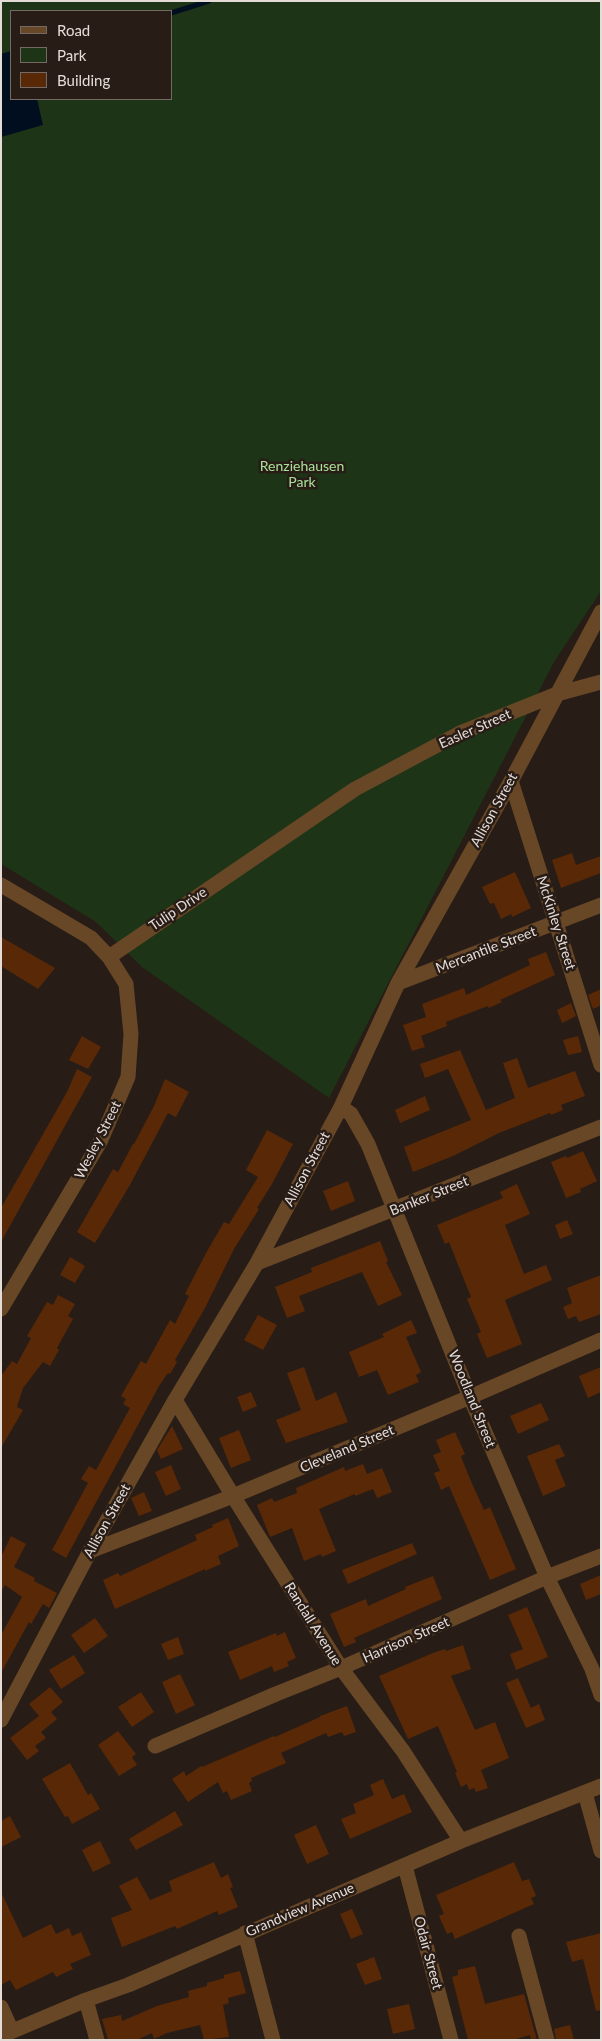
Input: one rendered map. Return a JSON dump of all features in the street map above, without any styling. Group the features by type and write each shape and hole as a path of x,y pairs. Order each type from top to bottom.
{"street":[{"name":"Allison Street","path":"1,1720 90,1551 175,1400 257,1263 341,1107 398,984 511,781 601,612"},
{"name":"Easler Street","path":"355,789 460,733 557,694 601,682"},
{"name":"McKinley Street","path":"511,781 601,1064"},
{"name":"Tulip Drive","path":"109,957 355,789"},
{"path":"1,885 91,938 109,957"},
{"name":"Mercantile Street","path":"398,984 601,905"},
{"name":"Wesley Street","path":"1,1310 100,1142 128,1077 131,1034 126,984 109,957"},
{"name":"Woodland Street","path":"341,1107 351,1114 368,1144 470,1397 547,1577 592,1669 601,1695"},
{"name":"Banker Street","path":"257,1263 601,1127"},
{"name":"Cleveland Street","path":"90,1551 233,1496 601,1340"},
{"name":"Randall Avenue","path":"175,1400 341,1668 403,1751 461,1841"},
{"name":"Harrison Street","path":"155,1746 341,1668 547,1577 601,1556"},
{"name":"Grandview Avenue","path":"7,2034 86,2000 128,1985 461,1841 585,1794 601,1786"},
{"path":"585,1794 601,1850"},
{"name":"Odair Street","path":"405,1866 451,2040"},
{"path":"245,1933 273,2040"},
{"path":"519,1936 547,2040"},
{"path":"86,2000 97,2040"},
{"path":"1,2007 7,2034"}],"green space":[{"name":"Renziehausen Park","path":"1,1 601,1 601,591 554,662 329,1098 142,967 96,922 1,864"}],"water":[{"path":"10,51 10,100 37,100 43,125 1,137 1,54"}],"building":[{"path":"572,853 576,865 601,856 601,873 561,888 552,860"},
{"path":"515,872 531,908 512,917 511,914 501,919 494,903 490,904 482,887"},
{"path":"1,937 55,968 38,989 1,966"},
{"path":"546,952 555,975 500,1000 502,1002 489,1008 488,1006 446,1022 447,1026 421,1036 425,1047 412,1051 403,1025 426,1017 422,1004 464,988 466,995 530,965 528,959"},
{"path":"601,989 601,1005 593,1009 588,995"},
{"path":"571,1003 576,1016 562,1023 557,1010"},
{"path":"82,1036 101,1047 88,1069 69,1060"},
{"path":"578,1036 582,1052 568,1055 563,1040"},
{"path":"460,1050 486,1110 515,1098 503,1063 517,1058 528,1088 575,1071 585,1096 561,1105 563,1110 551,1115 550,1113 499,1133 453,1156 413,1172 404,1147 471,1120 448,1069 425,1078 420,1064"},
{"path":"77,1069 92,1077 1,1242 1,1208 67,1092"},
{"path":"165,1079 189,1092 176,1117 168,1113 130,1185 95,1243 77,1232 113,1169 118,1172 154,1106"},
{"path":"425,1096 430,1110 400,1123 395,1110"},
{"path":"267,1130 293,1144 257,1208 259,1209 234,1249 205,1308 175,1360 177,1362 170,1374 168,1373 159,1386 66,1558 52,1550 88,1483 81,1479 89,1466 96,1470 130,1408 123,1404 126,1399 121,1396 141,1361 146,1364 170,1320 175,1324 189,1296 185,1294 206,1253 224,1222 229,1224 258,1177 246,1170"},
{"path":"583,1151 597,1181 580,1189 581,1192 566,1198 551,1162"},
{"path":"348,1181 355,1201 331,1211 323,1191"},
{"path":"517,1184 530,1214 505,1225 524,1274 546,1265 552,1280 505,1300 522,1344 487,1358 477,1334 481,1332 467,1299 471,1297 449,1242 445,1244 437,1225 503,1198 500,1192"},
{"path":"567,1220 573,1234 560,1239 555,1225"},
{"path":"380,1241 388,1261 386,1262 402,1295 378,1306 362,1272 299,1296 305,1311 287,1318 275,1287 312,1272 311,1268"},
{"path":"70,1257 85,1266 75,1283 60,1275"},
{"path":"601,1275 601,1314 579,1322 576,1316 568,1319 563,1307 572,1303 567,1288"},
{"path":"58,1295 75,1304 68,1316 73,1319 57,1348 59,1350 50,1366 43,1362 23,1388 17,1407 23,1410 1,1448 1,1376 12,1361 17,1364 31,1338 27,1336 47,1302 53,1305"},
{"path":"258,1315 277,1325 263,1350 244,1340"},
{"path":"411,1320 417,1333 406,1337 421,1372 416,1375 419,1382 388,1395 377,1370 359,1377 349,1352 384,1337 382,1334"},
{"path":"304,1367 316,1401 336,1392 348,1422 286,1443 276,1420 301,1410 287,1373"},
{"path":"601,1367 601,1392 588,1398 579,1376"},
{"path":"251,1392 257,1406 243,1412 237,1397"},
{"path":"541,1403 549,1420 518,1434 510,1416"},
{"path":"172,1426 183,1449 161,1459 157,1450"},
{"path":"239,1430 251,1460 231,1468 219,1438"},
{"path":"455,1432 465,1454 461,1456 470,1479 484,1510 490,1507 516,1569 490,1580 449,1486 441,1490 434,1473 440,1471 433,1455 441,1452 436,1440"},
{"path":"559,1444 565,1456 555,1460 566,1486 543,1496 527,1456"},
{"path":"363,1464 367,1474 382,1468 392,1492 377,1498 373,1489 355,1496 355,1494 319,1509 336,1551 322,1557 321,1554 304,1561 292,1528 270,1537 257,1505 272,1498 274,1502 297,1493 296,1488 344,1467 345,1471"},
{"path":"171,1465 181,1489 166,1496 155,1472"},
{"path":"144,1492 152,1511 139,1516 131,1498"},
{"path":"228,1518 239,1546 218,1556 221,1564 205,1571 205,1569 115,1609 103,1580 118,1573 120,1576 197,1540 195,1535"},
{"path":"11,1536 26,1544 14,1567 35,1578 34,1581 57,1593 49,1608 43,1604 31,1624 29,1622 1,1673 1,1635 22,1597 5,1585 1,1592 1,1557"},
{"path":"412,1543 417,1554 348,1584 342,1570"},
{"path":"601,1575 601,1594 586,1600 580,1584"},
{"path":"433,1576 442,1599 354,1638 356,1642 344,1647 330,1614 366,1599 368,1606 406,1589 405,1587"},
{"path":"527,1607 548,1657 516,1670 510,1654 523,1649 508,1615"},
{"path":"95,1618 108,1636 84,1653 71,1635"},
{"path":"285,1632 296,1658 287,1662 289,1666 274,1672 272,1666 240,1680 228,1652 276,1633 277,1636"},
{"path":"178,1637 184,1654 168,1660 161,1644"},
{"path":"463,1645 471,1669 451,1676 475,1730 495,1722 509,1758 481,1770 488,1788 476,1792 474,1788 469,1790 467,1784 461,1787 455,1773 457,1772 438,1726 408,1739 379,1676 433,1653"},
{"path":"74,1655 85,1673 61,1689 49,1670"},
{"path":"180,1674 195,1705 176,1714 162,1682"},
{"path":"518,1678 531,1708 539,1704 545,1720 526,1728 506,1683"},
{"path":"50,1687 63,1702 51,1712 57,1719 41,1732 46,1738 35,1746 39,1751 27,1760 10,1738 39,1716 29,1704"},
{"path":"141,1692 154,1712 132,1727 118,1707"},
{"path":"347,1706 356,1732 344,1736 342,1732 328,1737 326,1733 281,1753 286,1763 251,1778 252,1781 249,1783 252,1791 231,1800 227,1791 223,1793 218,1782 188,1802 172,1779 184,1771 186,1776 201,1766"},
{"path":"118,1731 136,1754 132,1757 137,1765 119,1776 98,1745"},
{"path":"70,1763 88,1795 91,1793 100,1809 72,1824 68,1816 65,1817 42,1779"},
{"path":"383,1779 392,1799 404,1794 412,1812 350,1839 341,1819 356,1813 353,1804 374,1795 370,1785"},
{"path":"175,1811 183,1825 136,1850 129,1839"},
{"path":"10,1816 21,1837 1,1847 1,1821"},
{"path":"316,1825 329,1854 307,1864 294,1835"},
{"path":"100,1841 111,1863 93,1872 82,1850"},
{"path":"214,1862 221,1878 228,1874 233,1887 230,1888 238,1907 219,1915 217,1911 177,1929 175,1926 122,1947 111,1918 132,1910 119,1886 137,1877 150,1900 172,1891 169,1881"},
{"path":"514,1862 522,1881 529,1879 536,1896 531,1898 534,1904 455,1939 452,1932 447,1934 439,1916 444,1914 436,1895"},
{"path":"1,1892 23,1938 51,1924 56,1934 69,1928 72,1936 81,1932 91,1955 70,1964 73,1969 56,1977 53,1972 16,1990 10,1980 1,1985"},
{"path":"352,1909 363,1934 351,1939 340,1914"},
{"path":"601,1933 601,2010 596,2011 583,1959 572,1962 566,1942"},
{"path":"374,1957 382,1979 365,1985 356,1964"},
{"path":"475,1966 485,2004 524,1994 537,2040 531,2040 530,2035 513,2040 468,2040 452,1977 458,1975 458,1970"},
{"path":"240,1971 246,1993 228,1998 229,2003 223,2005 229,2037 204,2040 200,2025 167,2033 154,2039 152,2033 137,2040 108,2040 102,2019 121,2015 122,2021 157,2006 189,1997 188,1991 207,1986 207,1983 224,1978 224,1975"},
{"path":"409,2004 415,2029 393,2034 387,2009"},
{"path":"570,2025 574,2040 556,2040 554,2029"}],"waterway":[{"path":"172,13 209,1"}]}
